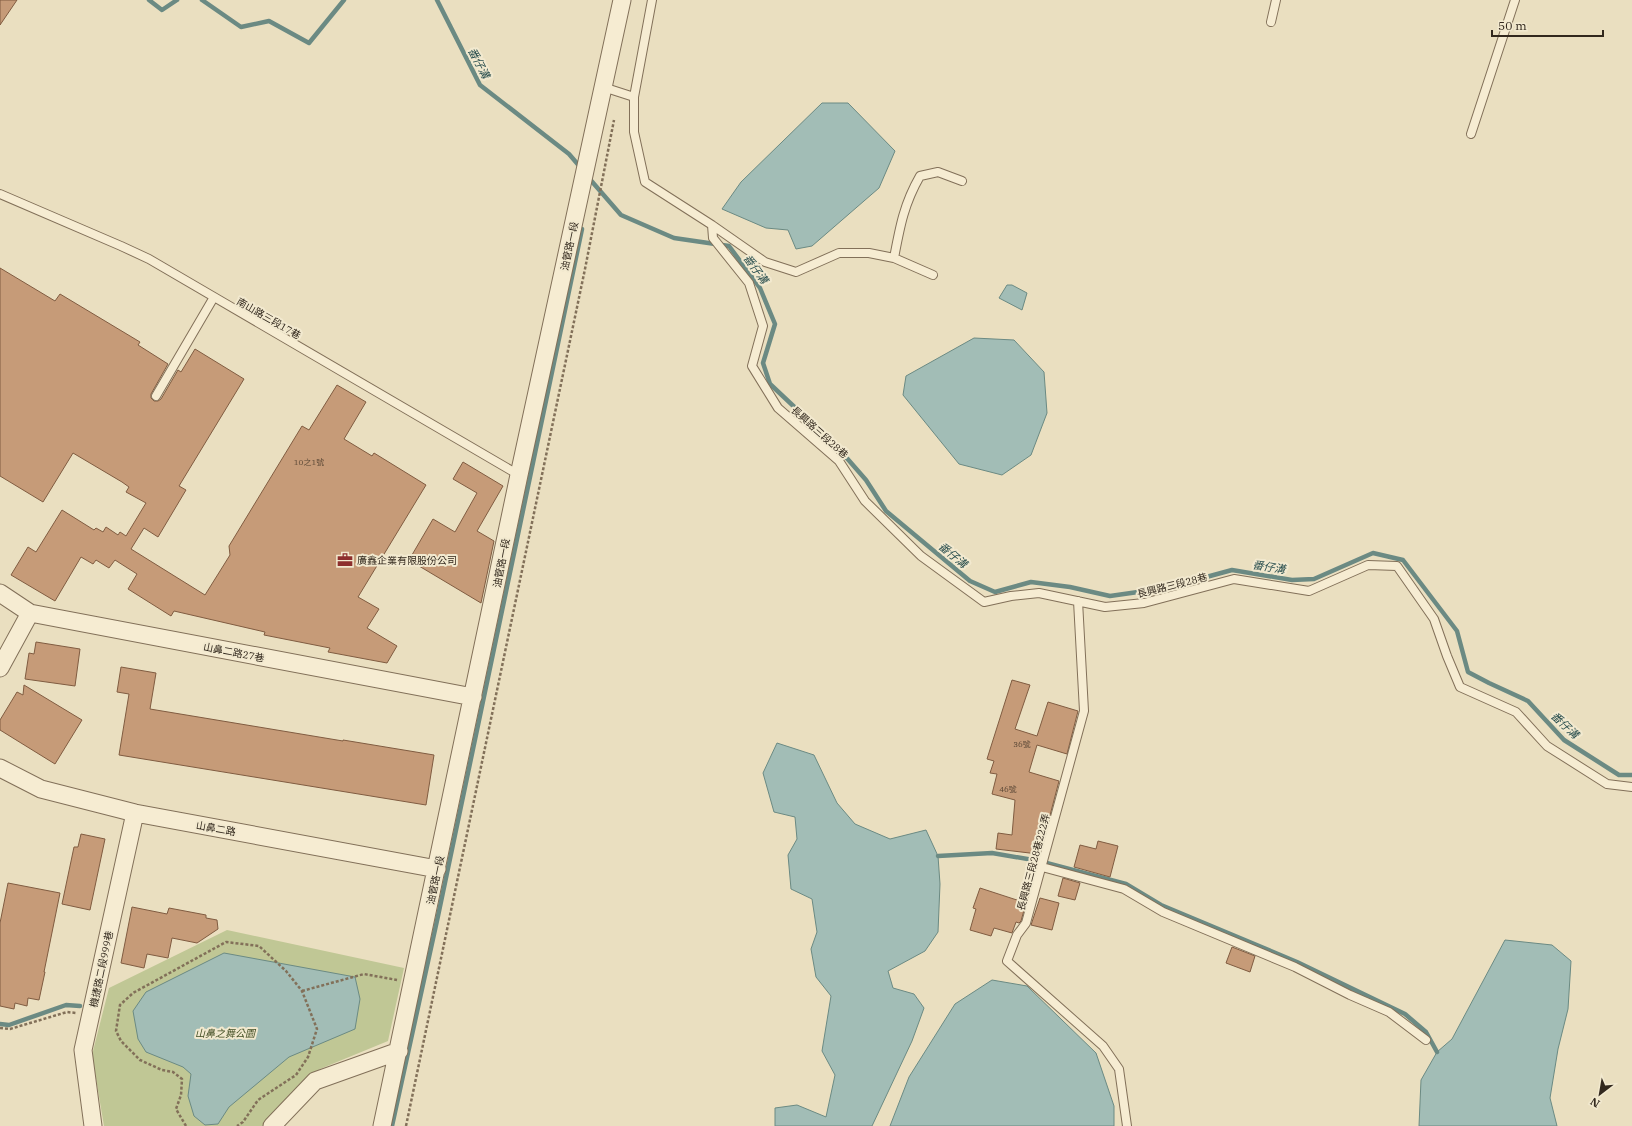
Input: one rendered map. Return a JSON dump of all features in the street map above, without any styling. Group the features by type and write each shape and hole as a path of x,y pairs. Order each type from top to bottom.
{"street":[{"name":"油管路一段","path":"382,1126 519,475 622,0"},
{"name":"山鼻二路27巷","path":"0,593 30,613 473,697"},
{"path":"0,668 30,613"},
{"name":"山鼻二路","path":"0,768 40,789 135,813 437,869"},
{"name":"機捷路二段999巷","path":"94,1126 83,1050 135,813"},
{"path":"272,1126 315,1081 399,1051"}],"lane":[{"path":"652,0 634,97 634,132 645,182 765,262 796,272 839,253 869,253 894,258 933,275"},
{"path":"1271,22 1276,0"},
{"path":"1471,134 1515,0"},
{"path":"603,88 634,97"},
{"path":"894,258 902,217 910,193 920,176 938,172 962,181"},
{"name":"南山路三段17巷","path":"0,194 135,253 214,297 519,475"},
{"name":"長興路三段28巷","path":"712,226 712,238 749,283 763,326 752,366 778,408 839,461 865,502 921,556 984,602 1011,596 1039,593 1105,607 1144,603 1234,579 1309,591 1368,565 1397,566 1434,619 1447,656 1460,686 1516,712 1547,746 1607,784 1632,787"},
{"path":"156,396 214,297"},
{"name":"長興路三段28巷222弄","path":"1078,601 1084,711 1026,924 1017,935 1008,961 1103,1046 1119,1069 1127,1126"},
{"path":"1042,867 1124,889 1163,912 1288,964 1350,995 1389,1012 1426,1040"}],"path":[{"path":"406,1126 602,184"},
{"path":"186,1126 176,1109 181,1094 182,1079 173,1072 162,1070 140,1060 121,1041 116,1031 120,1005 133,993 226,942 259,946 286,971 302,991 317,1029 308,1057 296,1075 258,1100 243,1122 238,1126"},
{"path":"302,991 364,974 413,984"},
{"path":"0,1028 10,1029 67,1012 91,1015"}],"green space":[{"name":"山鼻之舞公園","path":"227,930 404,968 388,1041 320,1069 265,1126 104,1126 92,1055 109,988"}],"water":[{"path":"822,103 848,103 895,151 879,188 812,246 796,249 788,230 766,228 722,209 741,182"},
{"path":"1007,285 1012,285 1027,293 1022,310 999,298"},
{"path":"974,338 1014,340 1044,372 1047,413 1031,455 1002,475 959,464 903,395 906,376"},
{"path":"777,743 814,755 837,803 855,824 890,839 926,830 938,856 940,884 938,932 925,951 888,971 893,988 914,994 924,1008 912,1041 872,1126 775,1126 775,1108 797,1105 826,1117 835,1075 822,1051 831,996 816,977 811,949 817,932 812,899 791,889 788,855 797,839 795,817 774,812 763,773"},
{"path":"1505,940 1552,945 1571,961 1568,1009 1558,1049 1550,1098 1557,1126 1419,1126 1421,1080 1437,1052 1452,1039"},
{"path":"224,953 355,977 360,999 355,1029 289,1057 229,1107 218,1124 205,1125 194,1116 188,1096 191,1074 183,1067 146,1052 138,1039 133,1011 146,992"},
{"path":"992,980 1027,986 1096,1053 1114,1106 1114,1126 890,1126 909,1077 955,1004"}],"building":[{"path":"0,0 17,0 0,25"},
{"path":"0,268 55,301 60,294 140,342 138,345 168,364 151,394 151,398 154,401 161,399 178,370 181,372 195,349 244,379 179,486 186,490 158,537 144,528 131,549 205,595 230,555 229,546 302,426 309,430 337,385 366,402 344,439 372,456 374,453 426,485 358,597 379,609 367,628 397,646 387,663 328,652 330,648 264,635 265,632 174,611 171,616 128,589 137,574 115,560 109,568 96,560 93,564 81,557 55,601 11,575 28,547 36,552 62,510 94,530 96,528 103,532 106,527 118,535 120,532 126,536 146,503 126,492 129,487 122,482 73,453 43,502 0,476"},
{"path":"463,462 503,486 477,531 494,541 481,603 409,560 433,519 455,532 477,493 453,479"},
{"path":"36,642 80,649 75,686 25,679 29,653 34,654"},
{"path":"121,667 156,673 150,709 434,755 426,805 119,755 129,694 117,692"},
{"path":"1012,680 1030,685 1015,729 1037,736 1048,702 1078,711 1067,754 1037,745 1029,772 1059,781 1048,823 1042,821 1038,854 996,849 998,833 1012,835 1015,800 992,794 997,774 990,773 994,761 987,759"},
{"path":"24,685 82,720 55,764 0,730 0,720 17,692 23,695"},
{"path":"81,834 105,839 90,910 62,904 74,847 78,847"},
{"path":"1098,841 1118,846 1110,877 1074,867 1080,845 1096,849"},
{"path":"1063,878 1080,883 1075,900 1058,896"},
{"path":"8,883 60,893 39,1000 28,998 27,1006 15,1003 14,1009 0,1006 0,923"},
{"path":"980,888 1026,903 1021,921 1019,923 1016,922 1012,933 994,928 991,936 970,930 976,909 973,908"},
{"path":"1040,898 1059,903 1052,930 1031,925"},
{"path":"132,907 167,914 169,908 206,915 206,918 217,920 218,929 197,943 172,938 168,958 147,954 144,968 121,963"},
{"path":"1232,947 1255,956 1250,972 1226,963"}],"waterway":[{"name":"番仔溝","path":"149,0 162,10 177,0"},
{"name":"番仔溝","path":"202,0 241,27 269,21 309,43 344,0"},
{"name":"番仔溝","path":"437,0 480,85 569,154 581,168"},
{"name":"番仔溝","path":"588,177 621,215 674,238 729,246 760,288 775,324 763,363 770,384 838,448 866,480 886,511 970,581 995,592 1031,582 1070,587 1110,596 1166,588 1232,570 1292,580 1314,579 1373,553 1403,560 1457,631 1468,672 1528,701 1564,740 1619,775 1632,775"},
{"path":"392,1126 438,916 582,229"},
{"path":"938,856 992,853 1039,861 1126,884 1161,905 1297,962 1405,1014 1426,1032 1437,1052"},
{"path":"0,1024 9,1025 66,1005 80,1006"}],"place":[{"name":"廣鑫企業有限股份公司","path":"345,560"}]}
